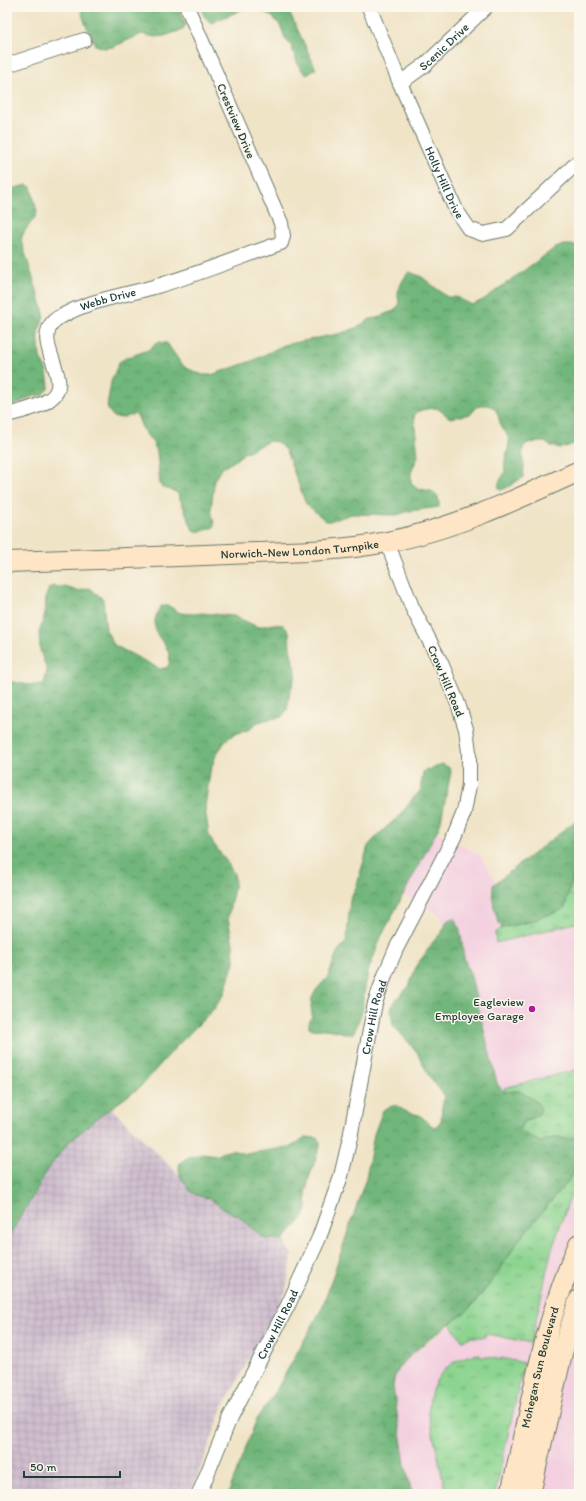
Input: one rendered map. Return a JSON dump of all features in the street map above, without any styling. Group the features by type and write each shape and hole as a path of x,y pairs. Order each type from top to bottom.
{"main road":[{"name":"Norwich-New London Turnpike","path":"7,562 338,549 387,542 442,528 496,508 579,471"},
{"name":"Mohegan Sun Boulevard","path":"511,1494 550,1322 563,1282 579,1244"},
{"name":"Mohegan Sun Boulevard","path":"530,1494 562,1353 579,1300"}],"street":[{"name":"Crestview Drive","path":"187,7 280,223 284,236"},
{"name":"Holly Hill Drive","path":"369,7 400,83 456,210 469,229 484,234 507,229 579,161"},
{"name":"Scenic Drive","path":"400,83 425,65 486,7"},
{"path":"7,66 84,40"},
{"name":"Webb Drive","path":"7,415 41,405 51,399 57,391 59,381 47,346 48,332 54,320 82,306 158,286 281,243 284,236"},
{"name":"Crow Hill Road","path":"199,1494 230,1418 290,1303 319,1238 341,1176 350,1138 375,1003 396,949 454,837 464,812 469,785 469,752 466,729 458,704 441,663 412,607 387,542"}],"shaded area":[{"path":"436,832 479,854 496,881 493,885 562,910 579,865 579,1138 502,1090 497,1083 470,973 465,962 459,929 449,920 444,928 441,916 403,895"},
{"path":"111,1108 180,1176 191,1192 208,1198 227,1211 239,1216 262,1237 266,1239 283,1240 292,1255 286,1291 223,1407 191,1494 7,1494 7,1239 38,1188 46,1171 69,1142"},
{"path":"579,1162 579,1494 412,1494 405,1464 393,1387 394,1378 398,1370 409,1357 468,1310 568,1181"}],"green space":[{"path":"82,7 179,7 186,25 182,30 164,36 155,37 142,34 113,47 104,48 95,45 83,17"},
{"path":"202,7 248,7 211,23 204,16"},
{"path":"249,7 287,7 316,69 307,75 303,72 299,67 292,47 285,38 281,27 266,13"},
{"path":"27,185 31,187 37,212 36,216 22,235 21,240 44,313 44,317 38,332 40,357 47,372 49,385 48,389 42,395 30,397 7,407 7,190"},
{"path":"564,245 579,245 579,442 562,448 554,447 545,442 528,443 525,445 523,450 523,478 509,487 500,490 499,487 499,482 505,471 509,440 500,423 498,414 493,407 481,405 471,414 450,418 437,408 427,409 421,410 414,416 418,456 411,473 411,482 417,489 430,491 436,494 439,501 439,507 409,511 397,515 352,514 326,521 306,504 286,451 277,442 269,441 244,453 233,462 222,468 214,480 211,510 214,527 203,531 196,531 193,530 178,494 160,485 157,451 143,430 138,417 135,414 123,418 114,417 107,407 111,382 119,362 148,350 158,342 167,343 186,368 203,375 211,375 252,361 284,345 342,333 356,328 370,319 382,317 385,314 394,311 399,305 398,293 400,286 410,272 422,277 447,297 456,297 472,305 483,300 555,248"},
{"path":"53,586 65,587 78,591 90,588 103,599 106,630 114,645 160,669 168,667 170,658 155,626 156,617 161,606 169,606 180,613 202,613 234,616 258,627 274,624 283,625 289,631 290,648 296,675 290,692 287,710 282,717 256,723 250,729 233,735 226,740 216,755 210,772 205,808 209,835 234,874 235,883 228,918 233,944 234,962 224,994 214,1009 175,1048 139,1088 96,1119 69,1142 46,1171 38,1188 7,1239 7,681 30,685 44,683 47,671 40,650 39,633 45,613 46,596 49,588"},
{"path":"442,764 450,768 451,772 440,825 381,937 368,972 363,1000 363,1009 355,1030 352,1034 328,1029 313,1029 309,1027 312,1015 312,998 316,990 328,977 337,952 346,942 350,900 356,888 368,846 400,815 420,791 423,772 426,769 430,770"},
{"path":"579,818 579,865 569,890 565,907 562,910 542,916 535,920 502,928 494,907 493,885"},
{"path":"579,865 579,922 496,943 495,933 502,928 534,921 542,916 554,913 565,907 569,890"},
{"path":"453,918 459,926 464,956 470,973 497,1083 504,1092 520,1091 536,1102 541,1109 540,1113 522,1123 520,1128 521,1132 540,1142 557,1137 566,1139 579,1137 579,1162 568,1181 518,1241 496,1276 468,1310 410,1356 402,1364 396,1374 393,1387 405,1464 412,1494 228,1494 257,1418 273,1396 322,1308 366,1178 374,1134 383,1110 393,1106 398,1106 405,1111 420,1116 435,1127 441,1121 444,1098 443,1094 429,1076 417,1052 393,1025 391,1011 397,998 409,986 417,964 442,932 448,920"},
{"path":"579,1069 579,1138 566,1139 557,1137 540,1142 521,1132 520,1128 522,1124 540,1113 537,1102 519,1091 505,1093 504,1088"},
{"path":"305,1137 317,1138 320,1142 308,1181 306,1195 307,1209 304,1217 283,1240 266,1239 262,1237 239,1216 227,1211 208,1198 191,1192 180,1176 180,1163 187,1158 203,1154 216,1156 232,1150 245,1154 290,1147"},
{"path":"579,1162 579,1181 568,1203 551,1252 531,1343 488,1334 484,1334 485,1337 472,1337 462,1340 450,1324 474,1304 496,1276 518,1241 568,1181"},
{"path":"479,1354 480,1357 490,1357 501,1360 501,1358 524,1363 495,1494 446,1494 429,1415 431,1392 441,1374 449,1366 457,1360"}],"place":[{"name":"Eagleview Employee Garage","path":"532,1009"}]}
